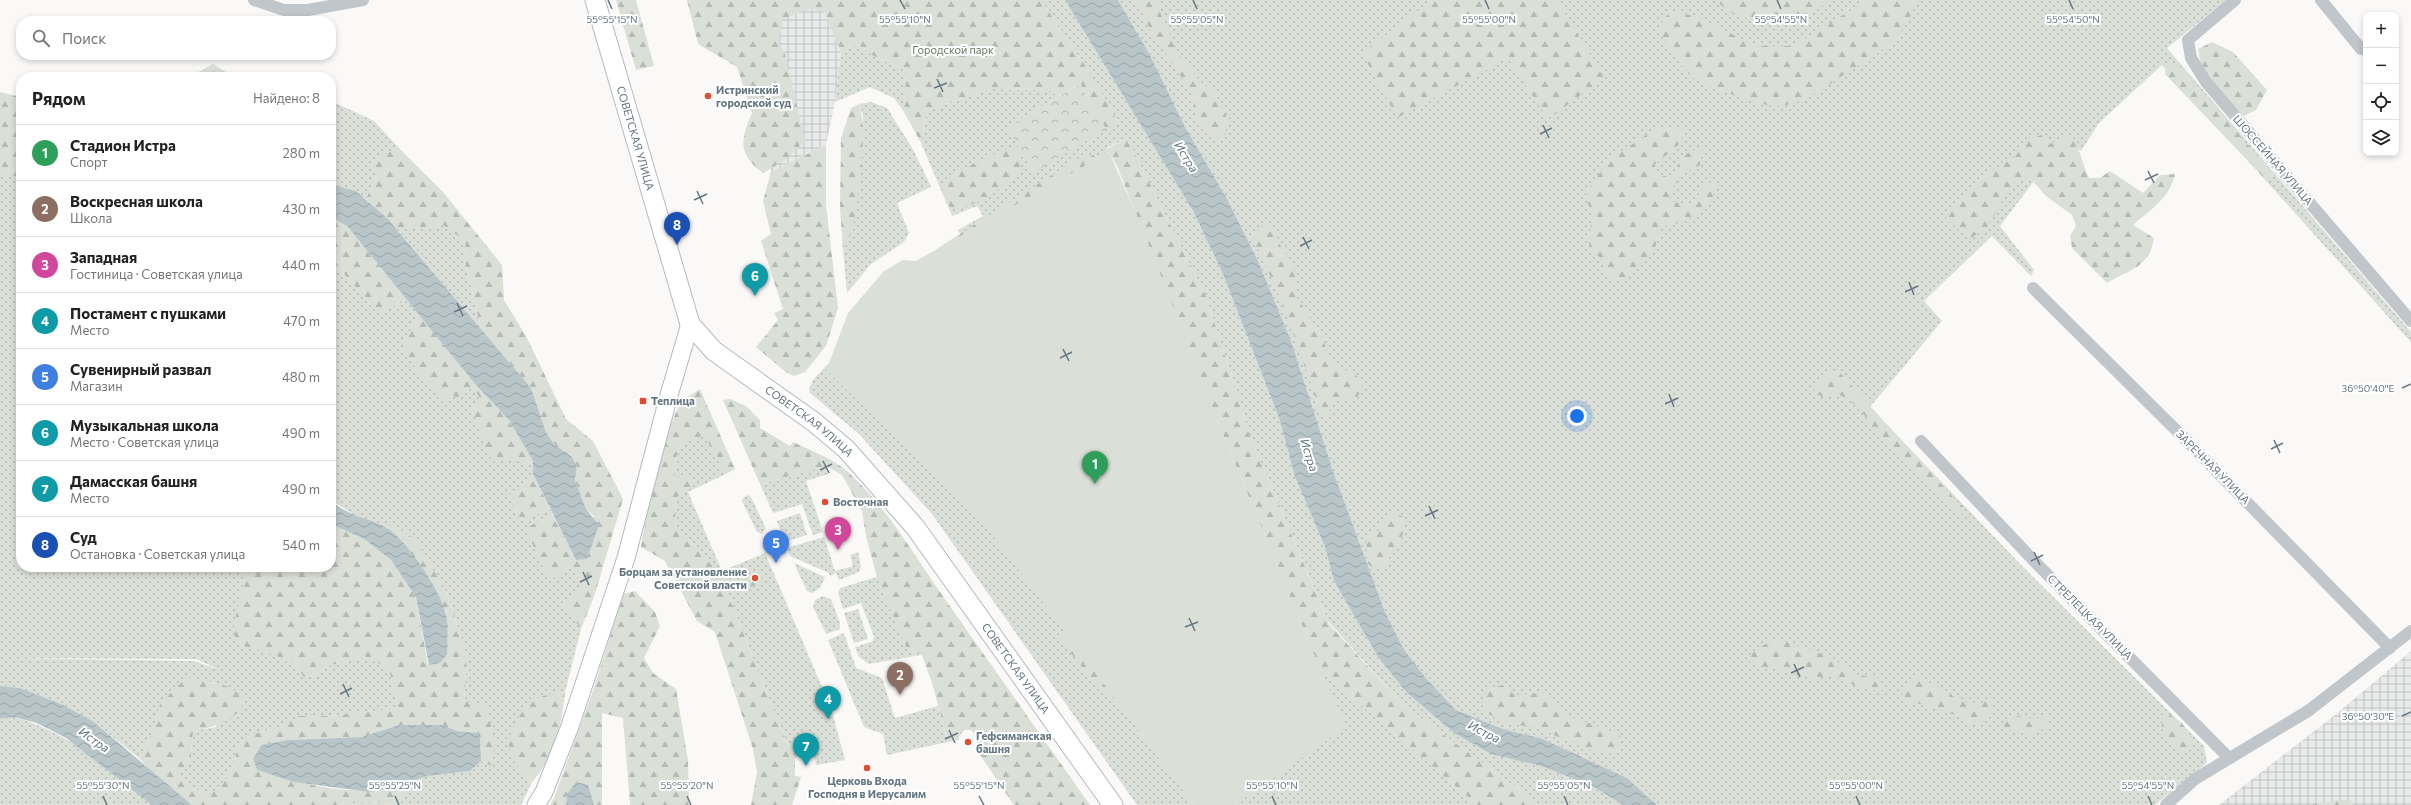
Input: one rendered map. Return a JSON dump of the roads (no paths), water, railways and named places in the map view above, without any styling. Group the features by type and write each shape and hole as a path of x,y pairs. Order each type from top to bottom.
{"main road":[{"name":"СОВЕТСКАЯ УЛИЦА","path":"594,0 690,324 714,351 814,422 846,449 915,527 1114,805"},
{"path":"536,805 544,792 570,726 626,558 669,395 690,324"}],"street":[{"path":"254,0 284,10 308,10 363,0"},
{"name":"ШОССЕЙНАЯ УЛИЦА","path":"2235,0 2188,40 2191,58 2206,82 2411,321"},
{"path":"2321,0 2361,49"},
{"name":"ЗАРЕЧНАЯ УЛИЦА","path":"2033,288 2184,438 2390,648"},
{"name":"СТРЕЛЕЦКАЯ УЛИЦА","path":"1920,441 2033,560 2228,757"},
{"path":"2166,805 2195,779 2228,757 2308,711 2411,631"}],"water":[{"name":"Истра","path":"1065,0 1118,0 1150,55 1184,125 1226,197 1258,261 1291,341 1333,471 1385,612 1403,648 1425,677 1456,710 1503,729 1543,739 1627,778 1657,805 1623,805 1594,787 1541,766 1491,754 1454,733 1406,692 1378,657 1334,581 1325,547 1295,477 1279,418 1223,274 1193,211"},
{"path":"336,185 356,191 388,219 531,388 546,432 554,444 572,457 577,466 575,480 586,509 599,525 587,559 576,560 533,474 533,461 509,420 475,384 347,226 336,220"},
{"path":"336,504 357,516 385,527 402,542 421,565 442,602 446,616 447,654 440,663 429,665 416,597 391,560 364,539 336,526"},
{"name":"Истра","path":"0,686 20,688 63,705 94,722 192,805 152,805 66,738 37,723 14,717 0,719"},
{"path":"399,725 442,725 457,731 480,733 481,761 470,771 427,776 397,787 369,792 294,782 257,770 253,759 261,745 287,740 362,737"},
{"path":"576,782 588,785 594,805 566,805 568,793"}],"place":[{"name":"Истринский городской суд","path":"708,96"},
{"name":"Суд","path":"677,245"},
{"name":"Музыкальная школа","path":"755,296"},
{"name":"Теплица","path":"643,401"},
{"name":"Стадион Истра","path":"1095,484"},
{"name":"Восточная","path":"825,502"},
{"name":"Западная","path":"838,550"},
{"name":"Сувенирный развал","path":"776,563"},
{"name":"Борцам за установление Советской власти","path":"755,578"},
{"name":"Воскресная школа","path":"900,695"},
{"name":"Постамент с пушками","path":"828,719"},
{"name":"Гефсиманская башня","path":"968,742"},
{"name":"Дамасская башня","path":"806,766"},
{"name":"Церковь Входа Господня в Иерусалим","path":"867,768"}],"park label":[{"name":"Городской парк","path":"953,50"}]}
